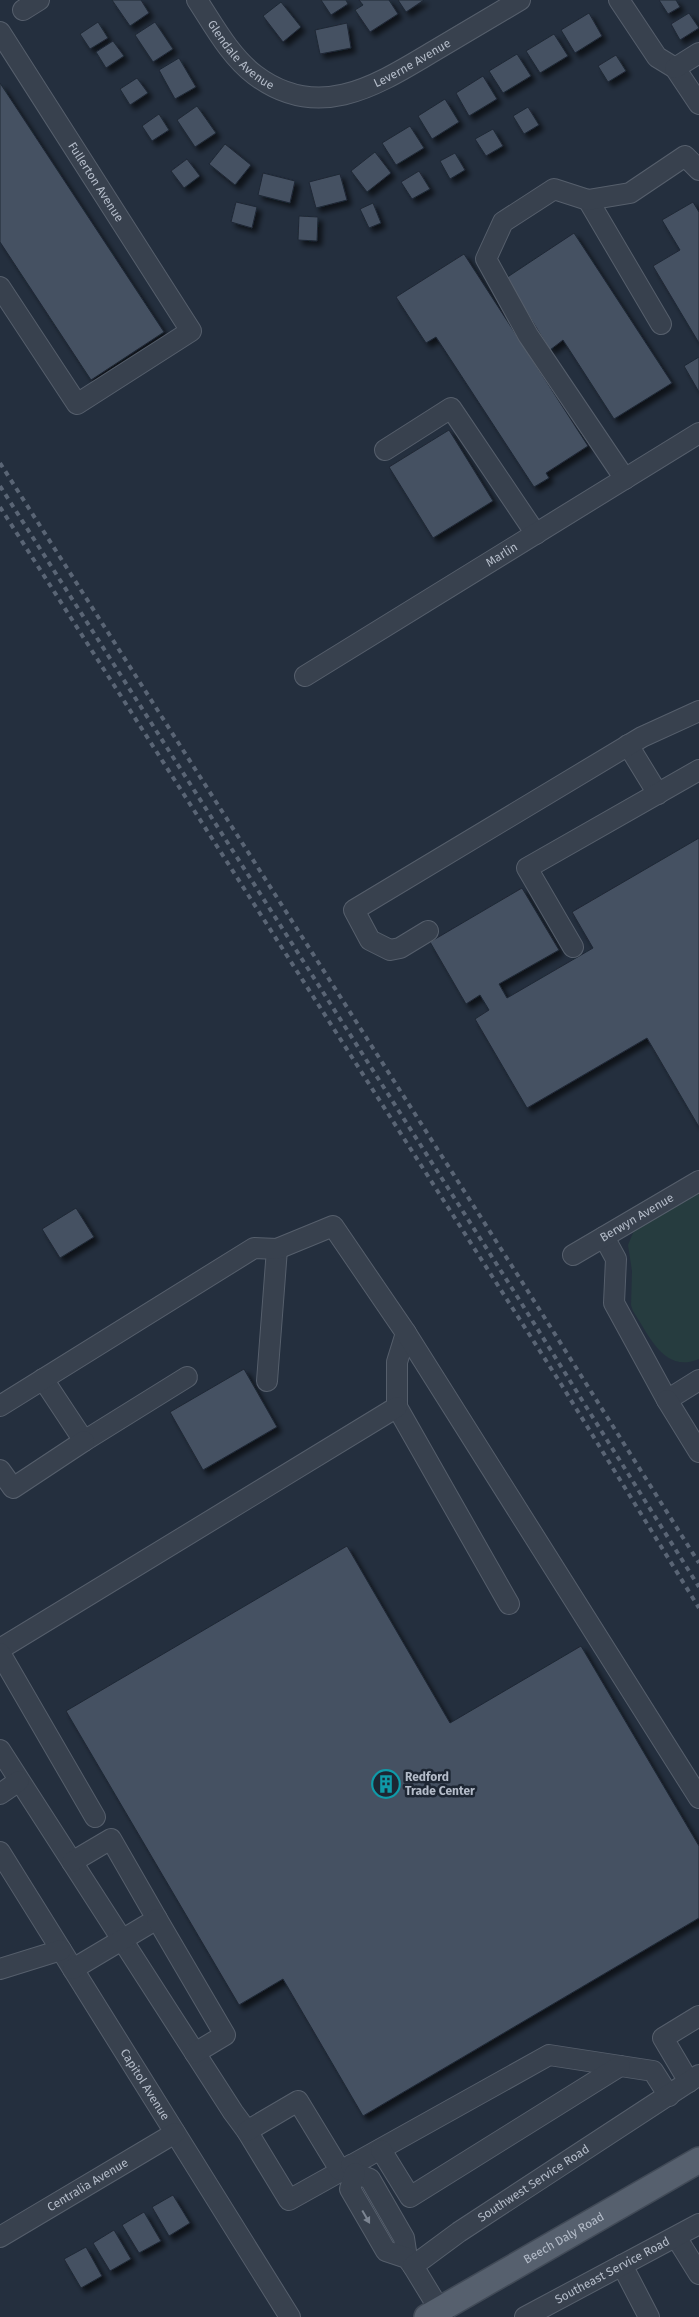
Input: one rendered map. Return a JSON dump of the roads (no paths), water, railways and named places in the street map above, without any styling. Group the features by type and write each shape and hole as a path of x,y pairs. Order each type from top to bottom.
{"main road":[{"name":"Beech Daly Road","path":"437,2315 699,2160"}],"street":[{"name":"Glendale Avenue","path":"197,0 240,62 272,86 297,94"},
{"name":"Leverne Avenue","path":"297,94 320,97 340,96 382,82 520,0"},
{"path":"619,0 657,57 675,68 699,104"},
{"name":"Fullerton Avenue","path":"0,32 191,331 77,404 0,287"},
{"path":"675,68 699,53"},
{"path":"625,479 528,334 486,259 503,222 554,189 588,200 630,193 685,156 699,170"},
{"path":"588,200 661,324"},
{"path":"385,450 451,408 536,534"},
{"name":"Marlin","path":"305,676 699,433"},
{"path":"428,931 400,948 390,950 370,940 354,910 628,746 699,711"},
{"path":"628,746 658,794"},
{"path":"573,947 527,868 699,770"},
{"name":"Berwyn Avenue","path":"573,1255 699,1180"},
{"path":"0,1406 254,1248 277,1249 333,1226 406,1333 699,1798"},
{"path":"604,1237 616,1259 614,1303 666,1400 699,1452"},
{"path":"267,1381 277,1249"},
{"path":"406,1333 397,1362 397,1407 509,1604"},
{"path":"0,1470 13,1488 187,1377"},
{"path":"42,1379 84,1441"},
{"path":"666,1400 699,1380"},
{"path":"95,1817 0,1651 397,1407"},
{"path":"0,1750 247,2131 289,2200 348,2169 549,2055 653,2071 669,2096"},
{"path":"0,1794 19,1781"},
{"path":"72,1862 111,1839 225,2035 195,2053"},
{"name":"Capitol Avenue","path":"0,1852 290,2317"},
{"path":"73,1969 157,1919"},
{"path":"0,1969 61,1950"},
{"path":"694,2079 663,2038 699,2016"},
{"path":"381,2150 410,2197 620,2066"},
{"name":"Southwest Service Road","path":"410,2262 694,2079"},
{"path":"247,2131 298,2101 348,2169 350,2189 386,2250 410,2262 437,2315"},
{"name":"Centralia Avenue","path":"0,2237 176,2133"},
{"name":"Southeast Service Road","path":"526,2317 699,2224"},
{"path":"676,2237 699,2274"},
{"path":"622,2266 649,2317"}],"railway":[{"path":"0,463 699,1563"},
{"path":"0,486 515,1293 699,1587"},
{"path":"0,507 561,1384 699,1608"}],"place":[{"name":"Redford Trade Center","path":"386,1784"}]}
